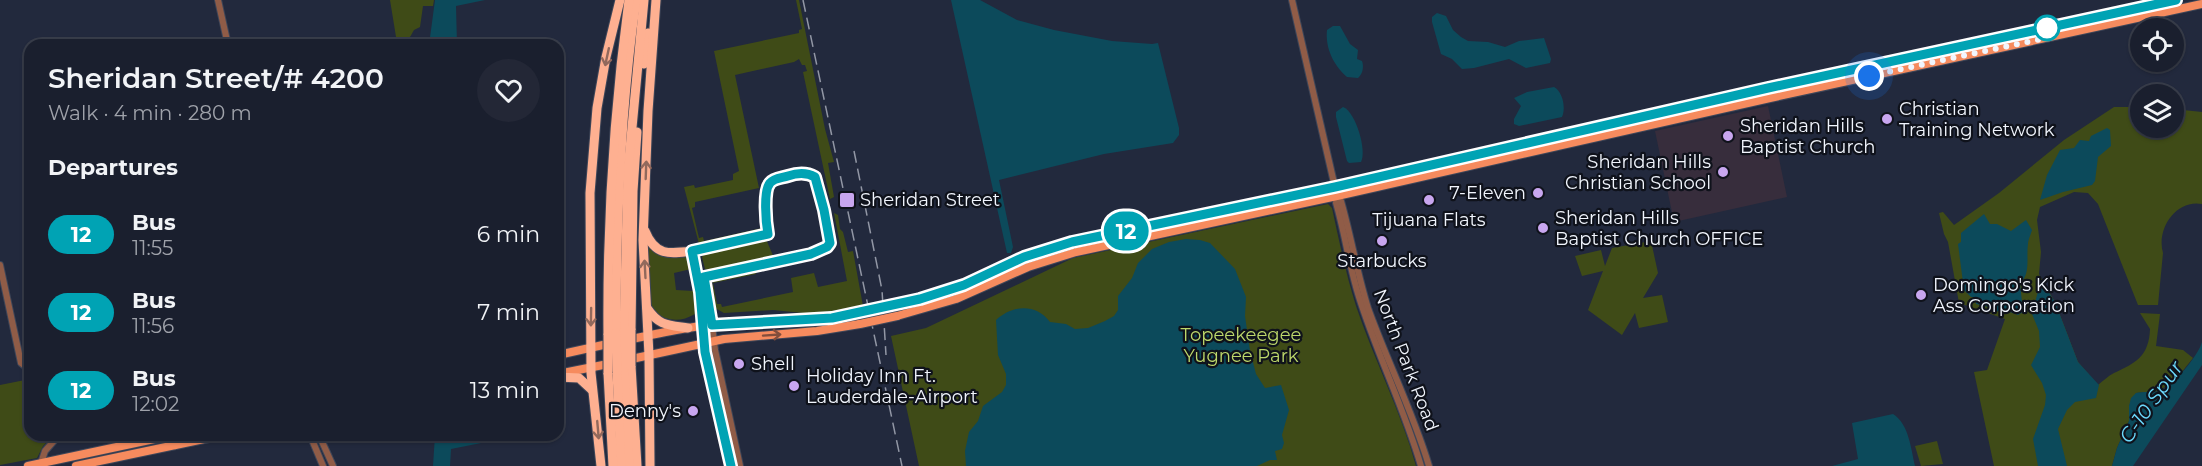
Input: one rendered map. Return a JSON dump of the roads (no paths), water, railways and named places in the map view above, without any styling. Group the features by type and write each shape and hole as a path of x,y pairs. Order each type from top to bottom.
{"highway":[{"path":"601,466 590,348 592,157 604,68 620,0"},
{"path":"620,332 607,271 618,94 629,0"},
{"path":"613,466 620,370 616,256 621,142 636,0"},
{"path":"621,466 620,332 627,170 644,0"},
{"path":"620,332 640,94 654,0"},
{"path":"650,466 649,355 644,229 654,0"},
{"path":"644,229 650,242 662,252 692,251"},
{"path":"647,308 660,323 688,328"},
{"path":"620,370 630,466"},
{"path":"620,370 637,466"},
{"path":"564,376 579,378 594,393"}],"main road":[{"path":"564,354 707,325 809,320 855,314 953,289 1024,257 1054,247 1335,187 1514,145 2176,0"},
{"path":"2168,12 2176,0"},
{"path":"2178,9 2186,0"},
{"path":"564,374 714,341 818,331 897,316 956,299 1047,260 2202,4"},
{"path":"1977,53 2027,39 2031,31"},
{"path":"1631,119 1633,129"},
{"path":"1506,158 1514,145"},
{"path":"28,466 43,465 60,459 145,441"},
{"path":"155,449 169,441"},
{"path":"175,445 177,441"},
{"path":"76,466 194,441"}],"street":[{"path":"218,0 227,39"},
{"name":"North Park Road","path":"1292,0 1358,294 1406,418 1421,466"},
{"name":"North Park Road","path":"1337,196 1341,201 1368,305 1401,392 1413,415 1429,466"},
{"path":"0,265 21,363 24,365"},
{"path":"707,325 714,341 740,466"},
{"path":"707,325 704,343 731,466"},
{"path":"43,465 45,451 53,441"},
{"path":"313,441 323,466"},
{"path":"322,441 333,466"}],"water":[{"path":"435,0 485,0 456,6 457,39 430,39"},
{"path":"951,0 980,0 1017,20 1054,30 1112,41 1158,43 1179,135 1173,143 1104,154 999,180 1013,247 1011,253 1007,253"},
{"path":"1437,13 1446,16 1453,30 1468,41 1488,42 1505,47 1519,41 1544,38 1551,59 1550,63 1526,68 1509,59 1462,69 1452,59 1441,54 1432,22 1432,17"},
{"path":"1333,26 1340,26 1350,44 1358,50 1357,59 1362,61 1363,68 1358,78 1347,77 1331,56 1327,43 1327,30"},
{"path":"1554,87 1563,100 1562,117 1519,126 1514,124 1514,119 1521,106 1514,98 1527,92"},
{"path":"1343,107 1352,116 1359,132 1363,149 1361,162 1349,163 1347,161 1336,117 1336,112"},
{"path":"2107,128 2110,130 2111,146 2098,157 2095,181 2092,185 2040,200 2047,175 2060,150 2074,148 2080,140 2089,141 2091,136"},
{"path":"1984,214 1990,224 1997,224 2011,231 2026,220 2032,230 2028,242 2026,275 2020,283 2023,312 2018,315 2002,309 1996,312 1993,308 1976,304 1975,297 1971,297 1964,290 1958,244 1961,242 1961,233"},
{"path":"1186,239 1210,243 1235,269 1246,297 1245,316 1256,374 1265,388 1281,385 1289,410 1282,435 1284,443 1282,449 1275,451 1277,460 1270,460 1257,466 966,466 965,451 969,432 978,421 983,406 1002,392 1006,385 1006,374 998,355 996,320 1009,311 1024,308 1038,312 1050,322 1066,324 1075,329 1088,328 1105,321 1114,316 1118,310 1118,296 1132,278 1138,263 1152,249 1169,242"},
{"path":"2041,280 2055,302 2078,362 2099,385 2096,398 2075,402 2067,410 2058,429 2067,466 2038,466 2033,439 2045,405 2046,395 2031,365 2040,347 2039,331 2032,314"},
{"name":"C-10 Spur","path":"2202,342 2202,365 2133,466 2112,466 2129,421 2131,398 2136,393 2158,392 2166,388 2185,370"},
{"path":"1893,414 1906,430 1915,466 1832,466 1858,459 1852,423"},
{"path":"435,441 492,441 451,449 450,466 433,466"}],"railway":[{"path":"803,0 902,466"},
{"path":"854,151 882,290 886,355"}],"place":[{"name":"Christian Training Network","path":"1887,119"},
{"name":"Sheridan Hills Baptist Church","path":"1728,136"},
{"name":"Sheridan Hills Christian School","path":"1723,172"},
{"name":"7-Eleven","path":"1538,193"},
{"name":"Sheridan Street","path":"847,200"},
{"name":"Tijuana Flats","path":"1429,200"},
{"name":"Sheridan Hills Baptist Church OFFICE","path":"1543,228"},
{"name":"Starbucks","path":"1382,241"},
{"name":"Domingo's Kick Ass Corporation","path":"1921,295"},
{"name":"Shell","path":"739,364"},
{"name":"Holiday Inn Ft. Lauderdale-Airport","path":"794,386"},
{"name":"Denny's","path":"693,411"}],"park label":[{"name":"Topeekeegee Yugnee Park","path":"1241,345"}]}
